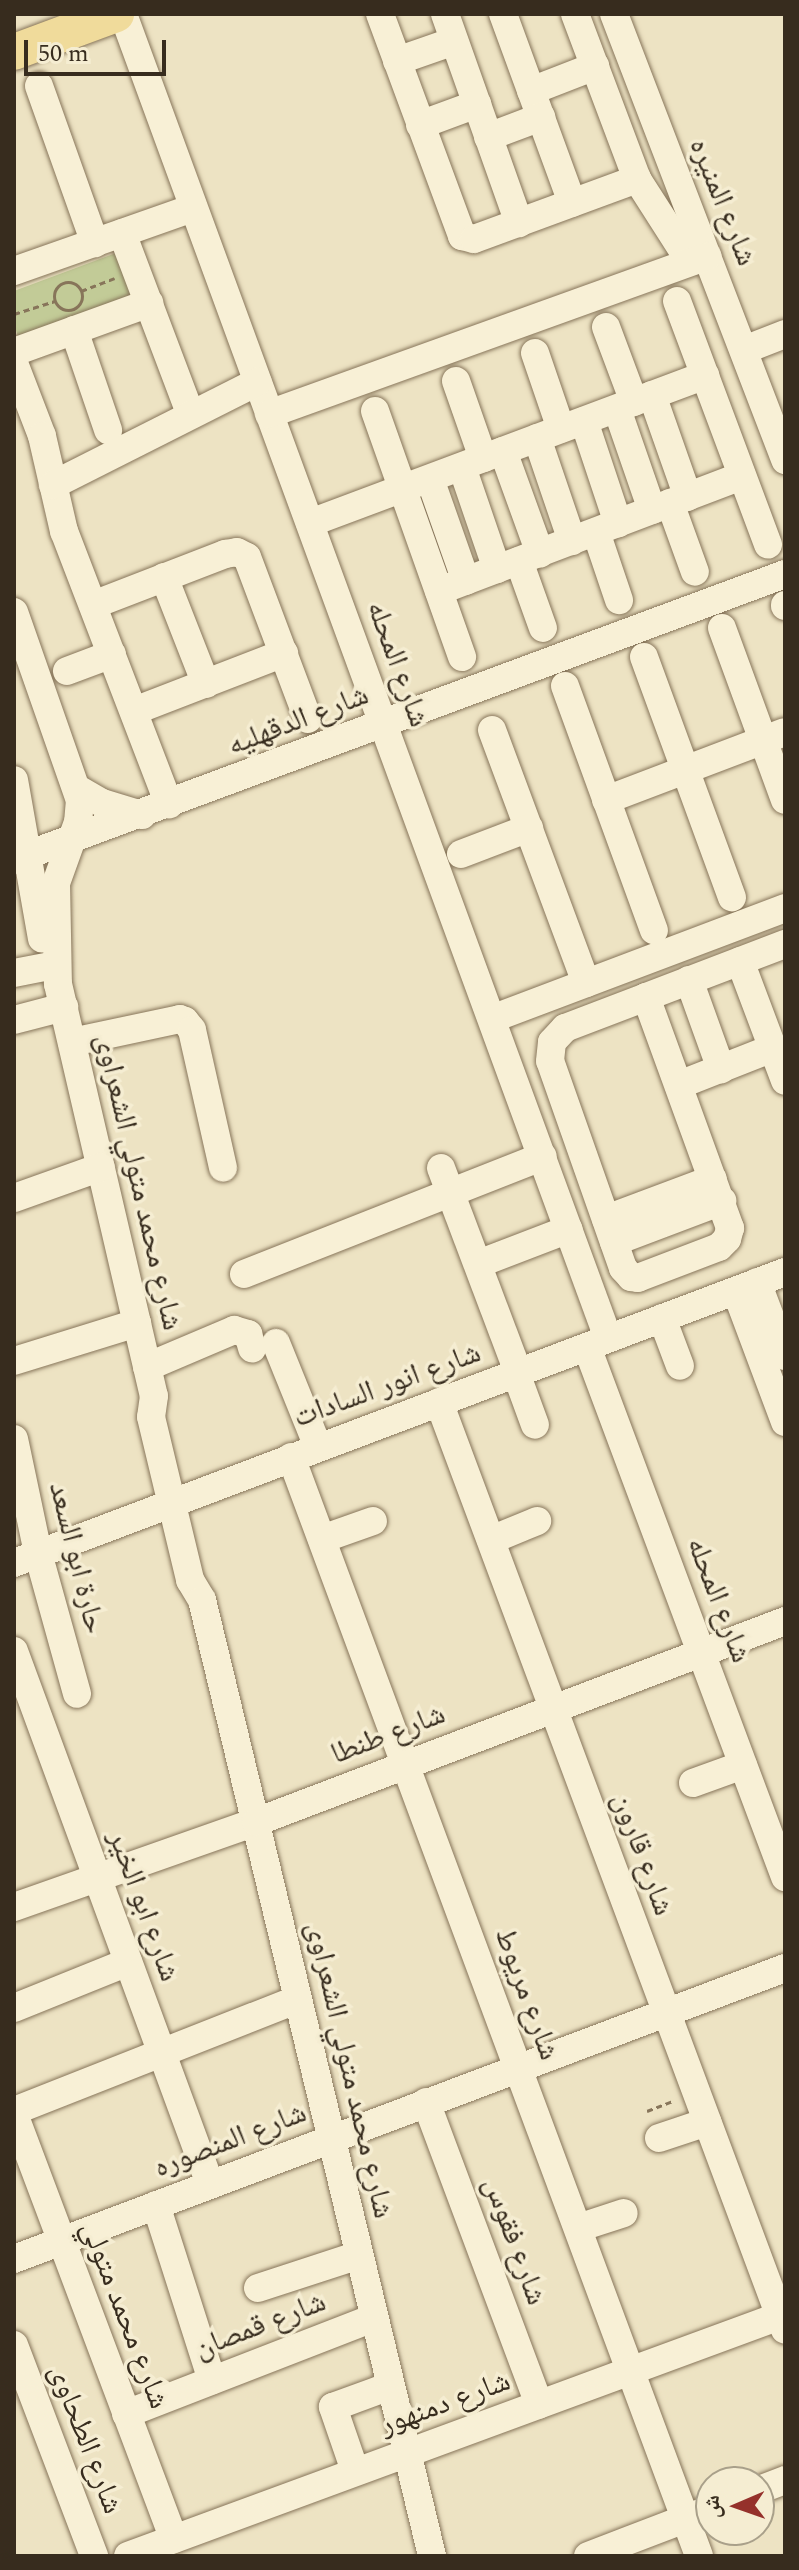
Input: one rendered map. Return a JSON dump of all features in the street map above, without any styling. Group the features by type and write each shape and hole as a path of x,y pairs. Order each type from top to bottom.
{"main road":[{"path":"14,52 116,14"}],"street":[{"name":"شارع المحله","path":"123,14 569,1229 597,1342 703,1652 785,1877"},
{"path":"380,14 462,236 474,239 637,179"},
{"path":"445,14 519,223"},
{"path":"269,414 698,259 637,179 575,14"},
{"name":"شارع المنيره","path":"614,14 698,240 698,259 744,350 785,460"},
{"path":"511,16 531,91 572,203"},
{"path":"397,61 454,41"},
{"path":"531,91 595,66"},
{"path":"39,86 95,243"},
{"path":"420,125 477,104"},
{"path":"488,137 541,117"},
{"path":"14,271 193,208"},
{"path":"122,233 190,413"},
{"path":"677,301 768,545"},
{"path":"14,352 149,303"},
{"path":"606,327 670,503"},
{"path":"74,330 108,430"},
{"path":"744,350 785,334"},
{"path":"535,353 619,600"},
{"path":"14,363 42,436 59,516 169,805"},
{"path":"310,523 705,375"},
{"path":"456,381 543,628"},
{"path":"53,485 190,413 257,382"},
{"path":"634,402 695,572"},
{"path":"375,411 462,657"},
{"path":"560,430 595,532"},
{"path":"483,459 519,561"},
{"path":"439,591 742,476"},
{"path":"430,479 466,581"},
{"path":"93,605 225,554 237,552 247,557 308,719"},
{"name":"شارع الدقهليه","path":"21,858 74,832 142,815 785,574"},
{"path":"164,577 206,684"},
{"name":"شارع محمد متولي الشعراوى","path":"14,612 22,654 78,789 74,832 58,872 55,894 57,986"},
{"path":"722,628 774,736 785,800"},
{"path":"134,711 284,653"},
{"path":"67,671 112,654"},
{"path":"644,657 732,897"},
{"path":"565,686 657,942 669,988 679,1085 730,1228 723,1244 634,1278 625,1272 550,1061 550,1048 555,1036 565,1028 669,988 785,944"},
{"path":"492,730 586,983"},
{"path":"606,800 774,736"},
{"name":"شارع محمد متولي الشعراوى","path":"14,780 20,813 21,858 72,1042 154,1396 150,1413 179,1500 191,1584 202,1600 432,2556"},
{"path":"78,789 102,803 142,815"},
{"path":"20,813 34,824 74,832"},
{"path":"461,854 529,828"},
{"path":"494,1018 586,983 657,942 785,908"},
{"path":"740,961 785,1081"},
{"path":"14,973 57,986"},
{"path":"14,1020 57,986"},
{"path":"669,988 721,1069"},
{"path":"72,1042 180,1019 185,1021 192,1030 223,1168"},
{"path":"679,1085 773,1048"},
{"path":"244,1274 446,1180 543,1156"},
{"path":"14,1198 101,1167"},
{"path":"446,1180 535,1425"},
{"path":"610,1230 718,1190"},
{"path":"478,1264 569,1229"},
{"name":"شارع انور السادات","path":"26,1558 785,1272"},
{"path":"747,1286 785,1356"},
{"path":"747,1286 785,1422"},
{"path":"662,1318 680,1366"},
{"path":"14,1361 137,1323"},
{"path":"147,1367 234,1330 248,1334 264,1346 318,1447"},
{"name":"شارع قارون","path":"439,1402 665,2013 783,2320"},
{"name":"حارة ابو السعد","path":"14,1439 26,1558 77,1694"},
{"name":"شارع مريوط","path":"291,1457 631,2371 695,2508"},
{"path":"322,1539 373,1521"},
{"path":"491,1540 537,1521"},
{"name":"شارع طنطا","path":"14,1906 256,1822 785,1621"},
{"name":"شارع ابو الخير","path":"14,1651 23,1705 97,1878 210,2184"},
{"path":"693,1783 743,1765"},
{"path":"14,2008 128,1962"},
{"name":"شارع المنصوره","path":"14,2259 785,1968"},
{"path":"14,2113 298,1999"},
{"name":"شارع فقوس","path":"426,2102 539,2405"},
{"name":"شارع محمد متولي","path":"14,2113 126,2414 164,2547"},
{"path":"659,2138 707,2122"},
{"path":"156,2205 212,2380"},
{"path":"578,2228 624,2213"},
{"path":"258,2288 359,2255"},
{"name":"شارع قمصان","path":"126,2414 374,2318"},
{"name":"شارع دمنهور","path":"128,2556 164,2547 355,2471 631,2371 783,2320"},
{"name":"شارع الطحاوى","path":"14,2345 94,2556"},
{"path":"355,2471 333,2407 390,2386"},
{"path":"588,2556 695,2515"}],"path":[{"path":"81,291 136,271"},
{"path":"63,282 76,284 81,291 80,303 73,309 63,309 55,301 54,292 63,282"},
{"path":"14,314 55,301"},
{"path":"647,2111 696,2093"}],"green space":[{"path":"116,253 132,297 19,339 14,325 14,291"}]}
